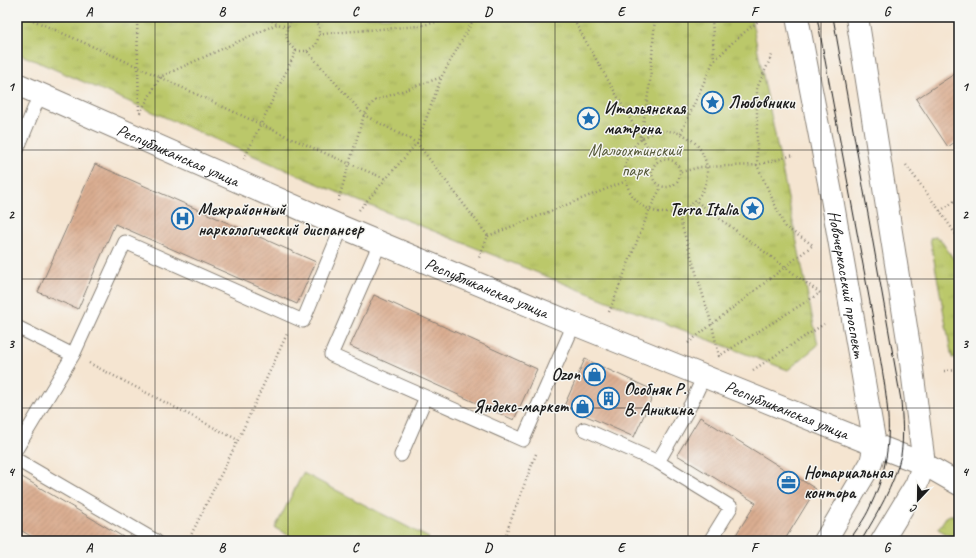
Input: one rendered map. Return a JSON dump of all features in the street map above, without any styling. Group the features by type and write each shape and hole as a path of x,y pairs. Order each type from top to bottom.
{"main road":[{"name":"Новочеркасский проспект","path":"797,17 831,193 875,445 871,463 825,541"},
{"path":"857,17 906,331 924,464 916,485 882,541"},
{"name":"Республиканская улица","path":"17,84 380,243 574,324 924,464 959,484"}],"lane":[{"path":"17,150 40,94"},
{"path":"17,448 73,355 125,242 303,321 342,227"},
{"path":"380,243 330,355 523,440 574,324"},
{"path":"17,327 73,355"},
{"path":"658,462 691,404 704,376"},
{"path":"401,455 426,397"},
{"path":"584,429 658,462 731,507 710,541"},
{"path":"17,460 156,541"}],"path":[{"path":"26,17 260,124 386,179"},
{"path":"138,17 139,116 160,77 277,24"},
{"path":"265,17 277,24 288,27"},
{"path":"296,17 290,22 286,36 289,44 296,51 307,51 316,45 319,35 319,25 312,18 307,17"},
{"path":"319,35 419,26 460,17"},
{"path":"359,211 417,143 442,76 475,17"},
{"path":"572,17 641,138 658,160"},
{"path":"641,138 661,131 681,133 694,141 702,152 707,166 706,185 696,202 678,213 663,214 649,211 633,200 624,182 626,157 641,138 650,82 655,17"},
{"path":"712,17 714,60"},
{"path":"681,133 714,60 763,17"},
{"path":"242,162 296,51"},
{"path":"307,51 364,115 417,143 488,236"},
{"path":"688,343 812,245 785,227 757,166 757,88 773,53"},
{"path":"337,203 364,115 374,101 442,76"},
{"path":"681,172 707,166 757,166 794,155"},
{"path":"668,158 677,163 681,172 678,181 670,187 661,187 652,180 651,169 658,160 668,158"},
{"path":"906,165 959,239"},
{"path":"478,260 488,236 624,182"},
{"path":"609,312 649,211 661,187"},
{"path":"940,211 959,198"},
{"path":"678,213 712,325 719,356 820,293 786,266 696,202"},
{"path":"188,541 238,440 295,317"},
{"path":"753,370 824,324"},
{"path":"73,355 238,440"},
{"path":"944,372 959,370"}],"green space":[{"name":"Малоохтинский парк","path":"17,17 751,17 818,345 788,370 615,304 339,193 17,53"},
{"path":"936,237 940,239 959,267 959,357 952,358 930,238"},
{"path":"303,473 429,538 427,541 299,541 275,528"},
{"path":"954,515 959,518 959,541 938,529 946,517"}],"building":[{"path":"959,71 959,139 948,147 916,99"},
{"path":"95,164 316,262 297,304 115,224 78,309 38,292"},
{"path":"374,295 537,369 514,420 350,346"},
{"name":"Особняк Р. В. Аникина","path":"585,359 655,391 634,437 564,406"},
{"path":"700,417 816,489 784,541 732,541 756,503 677,455"},
{"path":"17,474 130,541 39,541 17,528"}],"tram line":[{"path":"817,17 879,351 888,411 887,448 879,487 866,516 849,541"},
{"path":"833,17 901,400 903,434 901,455 894,478 884,500 861,541"}],"place":[{"name":"Любовники","path":"713,102"},
{"name":"Итальянская матрона","path":"588,118"},
{"name":"Terra Italia","path":"753,209"},
{"name":"Межрайонный наркологический диспансер","path":"182,219"},
{"name":"Ozon","path":"595,374"},
{"name":"Особняк Р. В. Аникина","path":"609,399"},
{"name":"Яндекс-маркет","path":"583,406"},
{"name":"Нотариальная контора","path":"789,482"}]}
